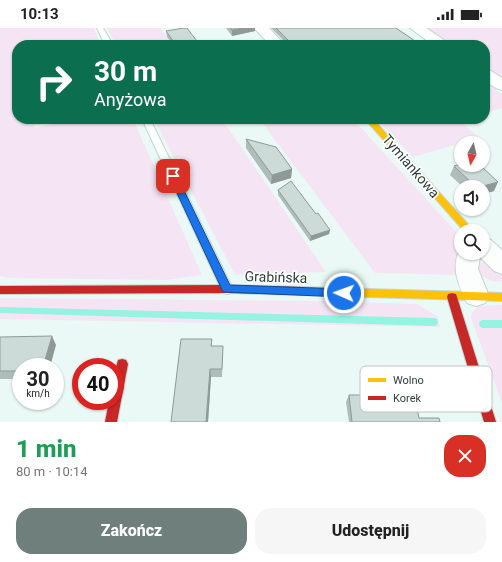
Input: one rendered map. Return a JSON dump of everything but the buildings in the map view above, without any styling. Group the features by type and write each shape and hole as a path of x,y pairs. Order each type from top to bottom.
{"street":[{"path":"261,28 273,40"},
{"path":"417,28 435,40"},
{"path":"490,77 502,85"},
{"name":"Tymiankowa","path":"373,124 463,224"},
{"path":"490,253 502,265"},
{"path":"468,260 466,269 476,296"},
{"name":"Grabińska","path":"0,290 227,289 452,297 502,297"},
{"path":"452,297 473,366"},
{"path":"111,422 113,410"},
{"path":"487,412 490,422"}],"lane":[{"path":"100,28 106,40"},
{"path":"148,124 227,289"}],"shaded area":[{"path":"0,28 94,28 98,40 12,40 12,124 34,124 35,128 53,124 135,124 202,275 166,280 8,278 0,276"},
{"path":"107,28 161,28 169,40 113,40"},
{"path":"427,28 502,28 502,78 490,70 490,40 445,40"},
{"path":"490,86 502,94 502,108 490,112"},
{"path":"157,124 225,124 326,272 235,275"},
{"path":"263,124 358,124 454,230 454,260 459,260 459,275 375,273"},
{"path":"381,124 464,124 478,136 454,136 454,145 413,157"},
{"path":"484,261 491,262 502,270 502,281 495,282 480,276 479,267"},
{"path":"0,298 313,301 417,304 437,316 440,327 0,319"},
{"path":"502,305 502,403 492,376 492,366 489,366 471,318 472,313 478,306"}],"waterway":[{"path":"0,310 434,322"},
{"path":"483,324 502,324"}],"traffic: slow":[{"path":"373,124 463,224"},
{"path":"301,291 502,297"}],"traffic: jam":[{"path":"0,290 227,289 301,291"},
{"path":"452,297 473,366"},
{"path":"111,422 113,410"},
{"path":"487,412 490,422"}],"route":[{"path":"173,176 227,289 344,293"}]}
